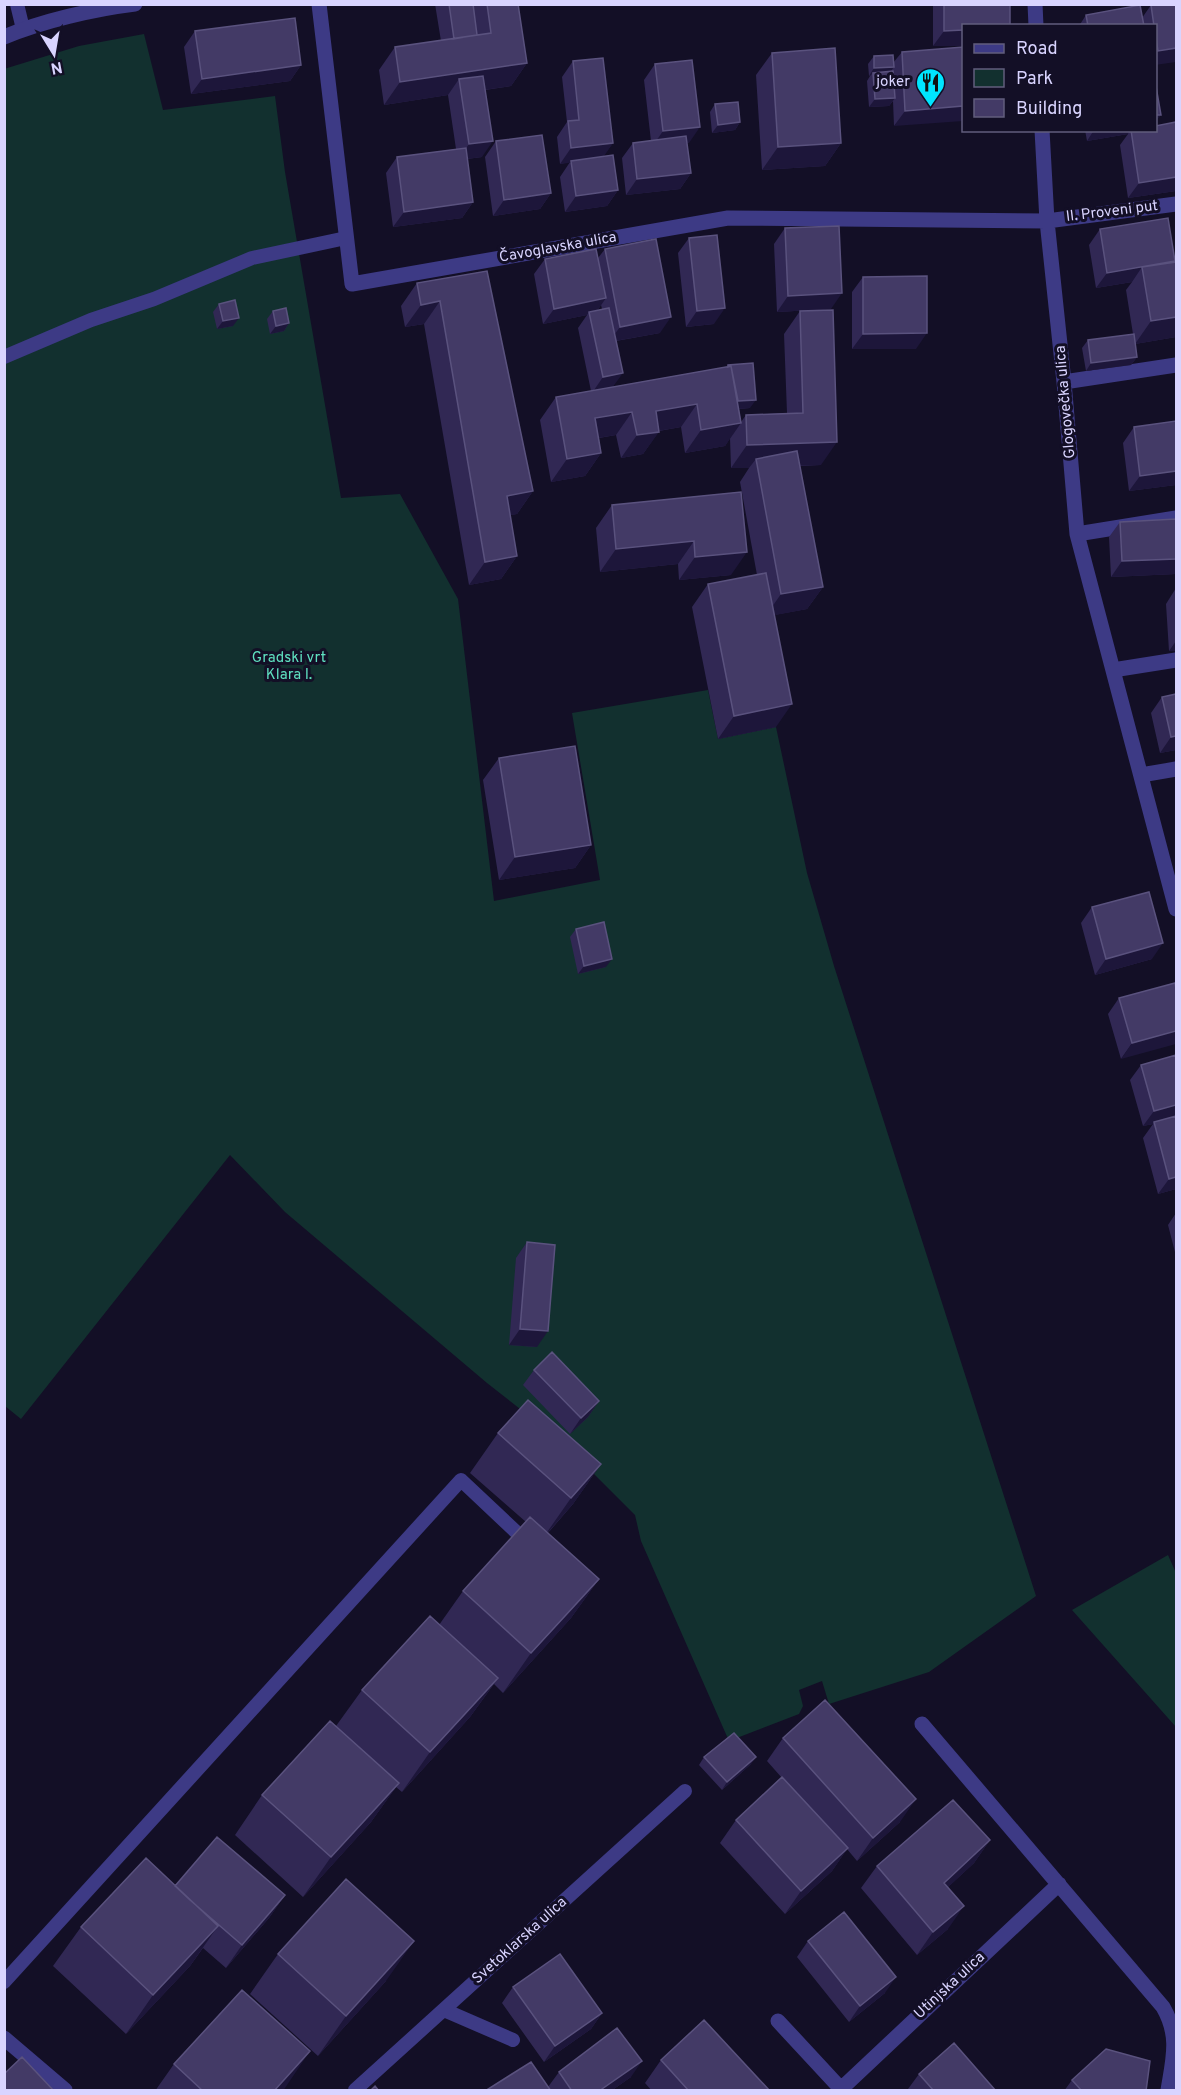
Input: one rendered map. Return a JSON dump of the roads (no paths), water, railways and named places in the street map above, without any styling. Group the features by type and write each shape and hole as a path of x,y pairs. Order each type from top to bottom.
{"street":[{"path":"4,37 23,29 113,7 135,4"},
{"name":"Čavoglavska ulica","path":"320,4 352,284 728,218 1047,221"},
{"path":"1035,4 1036,24"},
{"name":"Glogovečka ulica","path":"1042,132 1047,221 1077,534 1176,909"},
{"name":"II. Proveni put","path":"1047,221 1176,204"},
{"path":"1064,382 1176,365"},
{"path":"1077,534 1176,518"},
{"path":"1113,670 1176,660"},
{"path":"1141,775 1176,769"},
{"path":"922,1724 1164,2007 1171,2021 1175,2052 1168,2091"},
{"name":"Utinjska ulica","path":"778,2021 841,2090 1059,1884"},
{"path":"4,2038 65,2091"}],"lane":[{"path":"17,4 23,29"},
{"path":"4,357 91,320 154,299 252,258 346,238"},
{"path":"4,1982 461,1480 542,1557"},
{"name":"Svetoklarska ulica","path":"355,2091 686,1791"},
{"path":"444,2010 513,2040"}],"place":[{"name":"joker","path":"931,108"}],"park label":[{"name":"Gradski vrt Klara I.","path":"289,666"}]}
